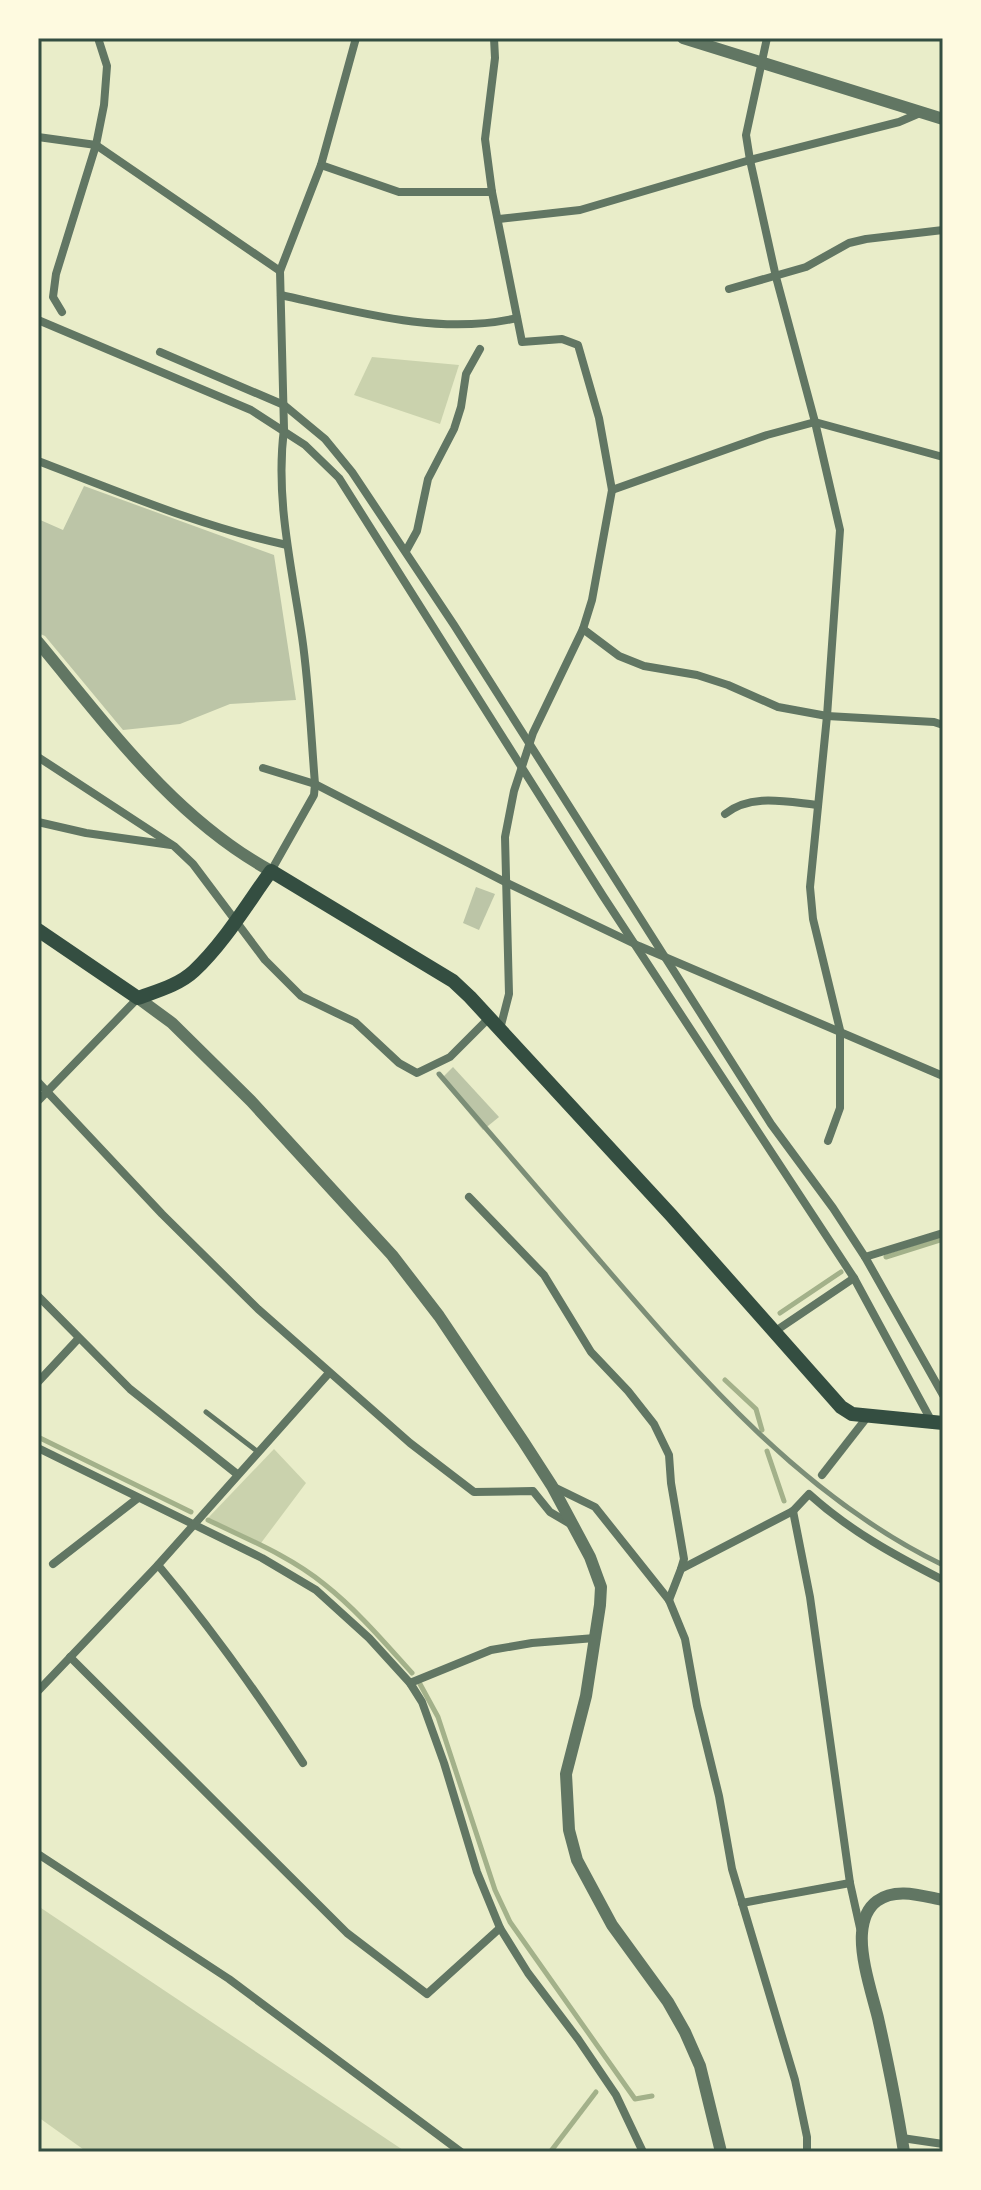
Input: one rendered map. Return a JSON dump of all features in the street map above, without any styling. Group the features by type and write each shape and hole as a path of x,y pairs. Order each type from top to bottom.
{"main road":[{"path":"38,930 138,998 171,986 193,972 271,871 453,981 671,1215 841,1407 852,1414 938,1422"}],"street":[{"path":"62,312 53,297 56,274 96,145 104,105 107,66 98,38"},
{"path":"38,642 152,776 204,825 245,857 271,871 314,795 315,784 303,641 282,500 284,405 280,271 321,165 356,38"},
{"path":"38,757 174,846 193,864 265,960 301,996 355,1022 399,1063 417,1073 450,1057 494,1024 509,994 505,837 520,766 583,629 592,600 612,490 599,418 578,345 562,339 522,342 492,192 485,139 495,58 494,38"},
{"path":"683,38 943,119"},
{"path":"767,38 746,135 776,277 840,530 827,716 810,887 813,919 840,1030 840,1108 828,1141"},
{"path":"499,219 580,210 750,160 899,122 923,112"},
{"path":"38,137 96,145 280,271"},
{"path":"321,165 399,192 492,192"},
{"path":"729,289 806,267 849,243 943,230"},
{"path":"281,295 392,318 445,324 517,318"},
{"path":"38,320 251,410 305,445 339,478 520,766 854,1278 938,1422"},
{"path":"406,551 417,531 428,479 454,429 466,374 480,349"},
{"path":"160,352 284,405 325,439 352,472 406,551 771,1124 865,1257 943,1395"},
{"path":"612,490 767,435 815,422 943,457"},
{"path":"38,461 154,506 244,536 287,545"},
{"path":"583,629 619,656 644,666 697,675 778,707 827,716 943,725"},
{"path":"263,768 315,784 505,882 667,959 943,1076"},
{"path":"725,814 753,800 818,805"},
{"path":"38,822 86,833 174,846"},
{"path":"38,1101 138,998 172,1023 251,1101 392,1255 439,1316 552,1486 590,1557 601,1587 586,1696 566,1774 569,1830 577,1860 612,1925 668,2002 685,2032 703,2079 721,2152"},
{"path":"38,1082 162,1214 258,1309 410,1443 474,1492 533,1491 550,1512 572,1525"},
{"path":"469,1197 544,1275 591,1352 654,1424 669,1455 684,1559 669,1600"},
{"path":"865,1257 943,1233"},
{"path":"774,1332 854,1278"},
{"path":"38,1296 130,1389 237,1474"},
{"path":"38,1382 78,1339"},
{"path":"38,1691 158,1565 329,1373"},
{"path":"822,1475 868,1416"},
{"path":"38,1448 262,1558 316,1590 369,1638 410,1683 422,1702 477,1872 500,1928 528,1973 616,2095 643,2152"},
{"path":"552,1486 595,1507 669,1600 685,1639 697,1706 742,1903 795,2080 807,2137 807,2152"},
{"path":"681,1569 793,1511 809,1494 833,1516 876,1546 943,1580"},
{"path":"53,1564 138,1498"},
{"path":"793,1511 810,1597 850,1883 904,2152"},
{"path":"158,1565 197,1611 303,1763"},
{"path":"410,1683 491,1650 595,1638"},
{"path":"70,1657 347,1933 427,1994 500,1928"},
{"path":"38,1854 229,1979 461,2152"},
{"path":"742,1903 850,1883"},
{"path":"861,1936 865,1916 875,1903 887,1896 906,1893 943,1900"},
{"path":"902,2138 943,2144"}],"lane":[{"path":"206,1412 258,1452"}],"green space":[{"path":"372,357 459,365 440,424 354,395"},
{"path":"274,1449 306,1483 261,1543 208,1518"},
{"path":"38,1906 406,2152 87,2152 38,2117"}],"building":[{"path":"84,486 274,555 296,700 230,704 180,724 123,730 45,636 38,633 38,519 63,530"},
{"path":"476,887 495,894 479,930 463,923"},
{"path":"453,1067 499,1117 483,1130 441,1079"}],"waterway":[{"path":"886,1257 943,1239"},
{"path":"780,1313 841,1272"},
{"path":"725,1380 756,1409 762,1430"},
{"path":"38,1437 191,1512"},
{"path":"767,1451 784,1501"},
{"path":"208,1520 311,1574 359,1615 412,1673"},
{"path":"420,1684 438,1717 495,1890 510,1922 635,2099 652,2096"},
{"path":"551,2151 596,2092"}],"railway":[{"path":"439,1074 677,1348 757,1432 845,1506 943,1565"}]}
